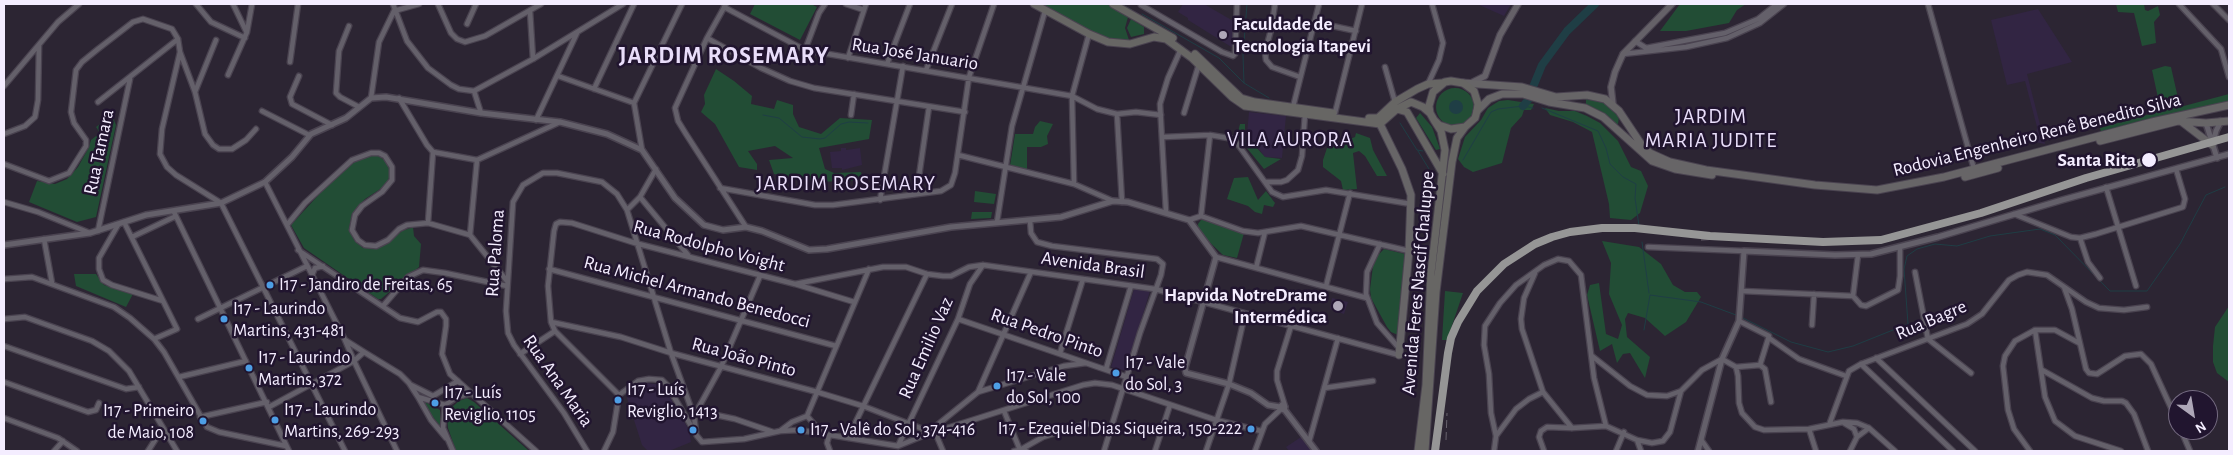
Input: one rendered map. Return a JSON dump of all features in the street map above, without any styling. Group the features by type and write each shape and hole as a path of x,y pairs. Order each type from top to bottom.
{"highway":[{"path":"1034,4 1089,34 1108,42 1134,43 1161,37 1181,49 1232,97 1245,106 1379,121 1396,105 1428,84 1451,81 1463,82 1474,91 1478,104 1474,118 1465,127 1451,130 1445,128 1415,102 1396,105"},
{"path":"1113,4 1171,37 1194,54 1242,98 1255,102 1379,121"},
{"path":"1134,43 1147,34 1148,30 1138,18"},
{"path":"1432,117 1430,99 1438,86 1444,82"},
{"path":"1396,105 1407,112 1443,174"},
{"name":"Avenida Feres Nascif Chaluppe","path":"1418,451 1426,385 1431,273 1445,143 1432,117"},
{"name":"Avenida Feres Nascif Chaluppe","path":"1425,451 1437,286 1453,157 1457,138 1465,127"}],"main road":[{"path":"1471,83 1484,76 1500,35 1518,4"},
{"path":"1612,105 1612,87 1615,72 1623,54 1672,4"},
{"name":"Rodovia Engenheiro Renê Benedito Silva","path":"1463,82 1522,88 1556,97 1587,95 1605,99 1623,117 1643,147 1659,158 1680,165 1815,185 1877,190 1906,186 2152,122 2229,105"},
{"name":"Rodovia Engenheiro Renê Benedito Silva","path":"1477,111 1489,99 1507,94 1523,94 1548,102 1585,108 1597,113 1652,161 1674,169 1828,191 1880,194 1914,189 1962,178 2084,144 2181,121 2206,123 2229,121"},
{"path":"1585,108 1582,103 1587,95"},
{"path":"2218,107 2221,121"},
{"path":"2206,123 2207,117 2218,107"},
{"path":"1610,124 1619,125 1623,117"},
{"path":"1379,121 1407,180 1411,204 1409,251 1399,352"},
{"path":"2181,121 2212,145"}],"street":[{"path":"4,86 58,22 79,4"},
{"path":"196,4 211,22 245,38"},
{"path":"233,4 247,32"},
{"path":"228,75 245,38 252,4"},
{"path":"290,62 298,4"},
{"path":"393,4 401,29 414,51 428,68 451,85 474,91 533,59 623,4"},
{"path":"394,11 419,4"},
{"path":"438,4 451,33 461,42 477,40 541,4"},
{"path":"467,24 476,4"},
{"path":"594,89 634,4"},
{"path":"682,4 634,103 642,150 675,198 704,225 723,230 746,228 772,234 802,248 817,251 951,227 1061,217 1113,202 1122,202 1166,212 1189,220 1216,257 1367,298"},
{"path":"805,50 819,13 825,4"},
{"path":"846,4 864,10"},
{"path":"848,58 866,4"},
{"path":"887,64 910,4"},
{"path":"926,70 952,4"},
{"path":"720,188 815,205 833,205 880,200 947,188 954,180 969,77 994,4"},
{"path":"1138,18 1141,4 1222,52 1233,56 1235,54 1237,4"},
{"path":"1274,4 1271,30 1265,52 1266,60 1272,67 1300,77"},
{"path":"1293,107 1319,4"},
{"path":"1335,113 1362,4"},
{"path":"1428,84 1440,60 1443,43 1432,4"},
{"path":"1635,41 1646,48 1725,33 1758,19 1777,4"},
{"path":"1623,54 1686,47 1727,38 1760,23 1784,4"},
{"path":"1928,4 1974,169"},
{"path":"2179,4 2214,40 2225,57 2229,78"},
{"path":"2213,4 2229,20"},
{"path":"725,5 707,38 675,108 682,128 746,228"},
{"name":"Rua José Januario","path":"725,5 805,50 1072,96 1097,109 1117,114 1136,112 1161,115"},
{"path":"371,98 379,42 394,11"},
{"path":"530,11 533,59"},
{"path":"997,222 1004,166 1012,126 1045,11"},
{"path":"4,164 49,181 69,173 86,146 85,137 74,123 71,112 76,70 82,62 133,22 143,19 172,29 178,39 180,52 195,92 205,134 213,145 219,148 232,149 238,146 256,129"},
{"path":"1314,22 1356,30"},
{"path":"388,25 401,29"},
{"path":"349,26 338,51 336,93 340,97 359,106"},
{"path":"536,120 577,33"},
{"path":"1074,184 1072,96 1089,34"},
{"path":"707,38 761,68 790,81 814,88 965,112"},
{"path":"98,102 130,79 178,39"},
{"path":"195,92 216,40"},
{"path":"4,134 25,126 35,117 38,100 39,45"},
{"path":"1166,212 1164,137 1160,104 1181,49"},
{"path":"180,52 162,129 160,154 167,167 176,175 220,203 345,451"},
{"path":"1184,113 1199,64"},
{"path":"880,200 903,66"},
{"path":"1385,67 1396,105"},
{"path":"299,76 290,97 292,104 332,125"},
{"path":"558,76 634,103"},
{"name":"Rua Tamara","path":"98,231 130,79"},
{"path":"474,91 481,114"},
{"path":"851,115 854,94"},
{"path":"4,245 90,233 146,215 175,214 220,203 265,182 292,157 309,136 346,118 371,98 399,98 481,114 560,122 607,134 642,150"},
{"path":"399,98 426,145 434,152 477,160 560,122"},
{"path":"917,190 929,107"},
{"path":"262,111 309,136"},
{"path":"1117,114 1122,202"},
{"path":"1265,182 1287,180 1298,170 1302,156 1305,114"},
{"path":"2212,145 2221,121"},
{"path":"2206,123 2217,158"},
{"path":"1164,137 1210,135 1234,139 1272,192 1283,197 1320,190 1350,193 1411,204"},
{"path":"1201,216 1210,135"},
{"path":"287,225 333,176 352,160 371,152 385,156 392,167 393,174 389,185 362,206 355,215 352,230 358,240 365,245 376,246 388,240 399,229 407,225 428,223 470,235 507,284"},
{"path":"428,223 434,152"},
{"path":"1648,247 1858,255 1900,247 2229,154"},
{"path":"958,155 1074,184 1113,202"},
{"path":"470,235 477,160"},
{"path":"2014,214 2059,233 2080,238 2183,207 2185,199 2176,168"},
{"path":"626,210 640,196 656,169"},
{"name":"Rua Paloma","path":"506,328 513,202 523,185 543,173 556,173 602,182 618,194 626,210 671,353 696,414 697,436"},
{"path":"265,182 345,340 397,451"},
{"path":"2106,188 2136,286"},
{"path":"1326,286 1350,193"},
{"path":"640,196 689,256"},
{"path":"4,202 38,212 90,233"},
{"path":"132,237 175,214"},
{"path":"175,214 219,310 268,404 288,449"},
{"path":"1189,220 1201,216 1243,231 1265,232 1301,226 1409,251"},
{"path":"1030,220 1031,234 1037,242 1161,261 1163,268 1104,451"},
{"name":"Rua Rodolpho Voight","path":"550,269 556,224 560,222 572,223 635,243 796,284 854,302"},
{"path":"121,224 132,237 177,329 154,339"},
{"path":"121,224 99,258 99,269 103,280 112,285 163,300"},
{"path":"1256,268 1265,232"},
{"path":"2080,238 2088,262 2100,278"},
{"path":"44,239 52,283"},
{"path":"1380,244 1367,272 1367,298 1376,323 1399,352"},
{"path":"1742,291 1853,296 1861,305 1866,306 1898,290 1900,247"},
{"path":"298,250 400,318 412,322 424,320 437,312 444,315 446,326 442,354 446,367 458,381 536,451"},
{"path":"1700,450 1722,359 1738,321 1744,251"},
{"path":"1853,296 1858,255"},
{"path":"1216,257 1185,368 1186,373 1228,384 1251,393 1268,405 1282,408"},
{"path":"1494,451 1496,436 1491,413 1489,374 1484,344 1485,326 1512,289 1558,259 1570,260 1578,269 1582,283 1597,396 1606,426"},
{"path":"796,284 869,269 895,266 926,274 951,276 969,267 983,265"},
{"name":"Avenida Brasil","path":"983,265 1155,289 1291,326 1399,352"},
{"name":"Rua Emilio Vaz","path":"898,446 958,319 970,284 983,265"},
{"path":"198,319 307,266"},
{"path":"312,275 315,268 324,266"},
{"path":"550,269 548,304 551,322 555,331 619,395"},
{"name":"Rua Michel Armando Benedocci","path":"550,269 836,346"},
{"path":"778,432 792,422 807,416 869,269"},
{"path":"383,306 408,277 422,270 507,284"},
{"path":"978,392 1031,272"},
{"path":"1536,272 1524,298 1521,319 1525,341 1543,392 1572,428"},
{"path":"1915,272 1928,340 1971,373"},
{"name":"Rua Bagre","path":"1846,376 1849,371 1861,364 1928,340 1976,319 2009,280 2027,272 2038,272 2064,285 2086,302 2099,308 2124,310 2147,306"},
{"path":"848,438 926,274"},
{"path":"4,279 26,276 52,283 114,307 154,339 179,377 200,417 212,430 288,449"},
{"path":"760,276 721,367 696,414 735,419 778,432"},
{"path":"1064,366 1062,353 1083,279"},
{"path":"2064,285 2072,309 2086,369 2093,374 2102,372 2125,356 2134,354 2145,357 2168,400"},
{"path":"1106,369 1131,286"},
{"path":"1812,324 1814,294"},
{"path":"1206,451 1228,384 1245,314"},
{"path":"4,319 25,317 98,344 119,360 138,387 177,451"},
{"name":"Rua Pedro Pinto","path":"958,319 1062,353 1127,377"},
{"path":"1738,321 1767,333 1769,338 1799,359 1846,376 1829,425"},
{"name":"Rua João Pinto","path":"551,322 578,326 621,337 721,367 818,392 863,406 908,423 927,433"},
{"path":"1291,326 1277,371 1282,408 1316,451"},
{"name":"Rua Ana Maria","path":"506,328 510,340 564,413 587,451"},
{"path":"2030,451 2014,429 2008,410 2003,366 2009,348 2015,341 2035,330 2055,330 2079,343"},
{"path":"2035,330 2048,406 2056,421 2075,436 2121,451"},
{"path":"520,354 555,331"},
{"path":"1309,442 1338,338"},
{"path":"1760,365 1769,338"},
{"path":"345,340 433,396 438,395 458,381"},
{"path":"4,346 126,389 138,387"},
{"path":"200,417 268,404 312,384 354,361 364,352"},
{"path":"1592,356 1630,386 1647,395 1667,396 1681,391 1702,370 1722,359"},
{"path":"1876,358 1975,451"},
{"path":"1722,359 1736,367 1760,365 1766,369 1771,402"},
{"path":"179,377 246,361"},
{"path":"604,451 614,432 619,395 638,381 649,379 662,380 702,442 744,439 799,430 821,432 829,436 898,446 927,433 978,392 1064,366 1086,362"},
{"path":"1861,364 1953,451"},
{"path":"1736,367 1739,402 1748,422 1764,430 1809,429 1843,422 1857,423 1869,428 1894,451"},
{"path":"2042,370 2092,398 2126,403 2134,414 2148,451"},
{"path":"1324,388 1373,381"},
{"path":"4,382 88,412 95,411 99,403"},
{"path":"410,383 431,420 446,438 453,451"},
{"path":"927,433 1004,411 1083,385 1104,383 1216,420 1261,431"},
{"path":"1544,451 1539,437 1543,429 1556,427 1606,426 1624,432 1638,440 1652,443 1667,438 1681,391"},
{"path":"1496,436 1522,404 1543,392"},
{"path":"418,398 445,405 457,397 472,393"},
{"path":"445,405 443,420 446,438"},
{"path":"1155,451 1170,405"},
{"path":"1255,451 1261,431 1270,418 1282,408"},
{"path":"1004,411 1020,450"},
{"path":"807,416 821,432"},
{"path":"4,418 63,441 77,451"},
{"path":"1843,422 1854,429 1857,437"},
{"path":"1020,450 1043,437 1084,424 1097,424 1111,429"},
{"path":"1850,451 1857,437 1869,428"},
{"path":"1809,429 1816,451"},
{"path":"148,451 157,437 165,432"},
{"path":"935,432 942,451"},
{"path":"1616,451 1624,432"},
{"path":"829,436 827,443 830,451"},
{"path":"1638,440 1641,451"},
{"path":"54,451 63,441"},
{"path":"1702,441 1709,451"},
{"path":"1014,451 1026,451"}],"shaded area":[{"name":"Faculdade de Tecnologia Itapevi","path":"1183,4 1204,4 1235,22 1233,48 1178,12"},
{"path":"1477,4 1511,4 1504,16"},
{"path":"2038,9 2072,62 2027,74 2045,144 2035,142 2037,127 2025,81 2007,85 1991,20"},
{"path":"1456,100 1461,102 1463,107 1461,112 1456,114 1451,112 1449,107 1451,102"},
{"path":"1249,112 1286,116 1282,158 1265,157 1247,134"},
{"path":"841,148 846,148 846,150 860,148 862,165 842,170 842,168 832,168 830,152 841,151"},
{"path":"1134,289 1150,291 1126,371 1111,367"},
{"name":"Hapvida NotreDrame Intermédica","path":"1332,298 1348,302 1344,314 1330,309"},
{"path":"648,383 663,385 689,430 691,442 669,451 648,451 642,445 626,395 633,389"},
{"path":"1301,437 1312,451 1289,451 1286,447"}],"green space":[{"path":"755,4 811,4 817,7 800,40 750,14"},
{"path":"1038,4 1107,4 1128,17 1125,28 1129,40 1115,41 1103,37"},
{"path":"1680,4 1746,4 1737,10 1729,23 1686,31 1660,31"},
{"path":"2116,4 2144,4 2145,10 2148,11 2158,6 2160,15 2154,22 2156,43 2142,46 2134,13 2118,12"},
{"path":"1131,19 1144,27 1144,34 1131,37 1127,28"},
{"path":"2165,66 2171,67 2180,107 2229,94 2229,101 2101,132 2100,128 2154,113 2160,107 2152,70"},
{"path":"716,69 752,96 751,104 774,109 777,100 793,105 793,114 799,127 821,134 840,118 872,120 869,139 819,148 825,169 834,173 861,172 863,180 819,182 774,174 769,160 793,158 775,146 748,151 757,164 757,170 739,167 715,124 701,112 705,104 704,95"},
{"path":"1455,88 1468,94 1474,107 1468,120 1455,126 1442,120 1436,107 1442,94"},
{"path":"1588,97 1606,104 1619,117 1618,124 1615,125 1586,105"},
{"path":"1508,100 1534,104 1531,110 1524,110 1522,116 1511,128 1502,163 1473,172 1464,167 1458,159 1465,137 1481,120 1488,108 1499,101"},
{"path":"1545,108 1559,111 1575,111 1587,116 1600,123 1618,141 1631,167 1641,171 1648,186 1640,213 1631,220 1610,218 1609,204 1592,132 1573,122 1550,115"},
{"path":"1420,113 1432,127 1440,149 1436,150 1416,118"},
{"path":"112,115 116,125 96,217 77,222 29,202 37,181 55,184 67,179 78,167 91,140 100,133 96,127"},
{"path":"1040,121 1053,124 1047,136 1048,144 1041,147 1027,147 1027,171 1010,166 1015,134 1033,134 1035,127"},
{"path":"1240,124 1245,124 1245,135 1265,157 1281,159 1264,169 1237,136"},
{"path":"1356,133 1370,138 1373,150 1387,176 1377,176 1365,156 1359,151 1353,153 1357,189 1343,190 1341,181 1323,167 1323,160 1327,148 1355,137"},
{"path":"369,155 378,156 386,161 390,170 390,176 385,186 365,199 352,214 349,228 354,240 363,248 376,248 386,244 402,231 413,227 414,236 421,244 419,267 381,299 378,299 304,248 291,225 334,178 353,161"},
{"path":"1248,177 1258,200 1266,191 1275,203 1273,207 1264,205 1262,214 1255,212 1248,206 1227,199 1234,178"},
{"path":"975,191 996,194 994,204 974,202"},
{"path":"972,212 992,212 991,218 971,219"},
{"path":"1201,220 1244,233 1237,258 1223,255 1198,231 1198,224"},
{"path":"1602,241 1639,247 1661,264 1673,285 1685,292 1697,292 1701,297 1686,322 1665,336 1645,318 1628,313 1625,319 1627,337 1650,357 1645,378 1630,353 1623,354 1617,363 1612,344 1600,351 1587,295 1590,285 1599,283 1606,334 1618,339 1622,325 1609,294 1611,263"},
{"path":"1384,249 1405,254 1398,335 1391,332 1387,327 1371,298 1370,289 1373,266 1378,255"},
{"path":"74,274 96,274 104,285 133,294 126,307 76,286"},
{"path":"1445,291 1463,293 1447,340 1442,340"},
{"path":"2229,306 2229,382 2217,373 2213,362 2213,346 2215,327"},
{"path":"467,398 474,402 529,451 456,451 448,428 447,416 452,407 459,401"},
{"path":"423,401 440,410 441,427 428,411"}],"waterway":[{"path":"1121,4 1132,10"},
{"path":"1244,83 1243,55 1247,4"},
{"path":"1533,87 1542,65 1567,31 1595,4"},
{"path":"1142,14 1219,58 1244,83 1269,98"},
{"path":"1523,106 1529,99"},
{"path":"1463,160 1491,112 1498,109 1523,106 1533,108"},
{"path":"1542,108 1598,131 1606,148 1610,164 1623,177 1636,184 1635,198 1639,226"},
{"path":"763,115 779,118 802,137 820,139 825,138 841,124 849,122 868,123"},
{"path":"1400,123 1417,150 1423,151"},
{"path":"1418,151 1429,169"},
{"path":"1743,318 1791,342 1828,352 1853,346 1908,324 1904,269 1907,256 1917,249 1935,244 1957,246 1990,236 2040,229 2055,235 2110,291 2147,291 2180,244 2206,195 2225,187"},
{"path":"1642,242 1649,293"},
{"path":"1644,330 1650,295 1701,302 1736,315"}],"railway":[{"path":"1701,240 1739,238"},
{"path":"1446,440 1447,413"}],"transit line":[{"path":"1435,451 1448,353 1451,338 1458,322 1477,291 1504,264 1535,244 1552,237 1570,232 1602,228 1635,228 1710,236 1823,242 1881,240 1981,213 2086,178 2229,137"}],"place":[{"name":"Faculdade de Tecnologia Itapevi","path":"1223,35"},
{"name":"Santa Rita","path":"2149,160"},
{"name":"I17 - Jandiro de Freitas, 65","path":"270,285"},
{"name":"Hapvida NotreDrame Intermédica","path":"1338,306"},
{"name":"I17 - Laurindo Martins, 431-481","path":"224,319"},
{"name":"I17 - Laurindo Martins, 372","path":"249,368"},
{"name":"I17 - Vale do Sol, 3","path":"1116,373"},
{"name":"I17 - Vale do Sol, 100","path":"997,386"},
{"name":"I17 - Luís Reviglio, 1413","path":"618,400"},
{"name":"I17 - Luís Reviglio, 1105","path":"435,403"},
{"name":"I17 - Laurindo Martins, 269-293","path":"275,420"},
{"name":"I17 - Primeiro de Maio, 108","path":"203,421"},
{"name":"I17 - Ezequiel Dias Siqueira, 150-222","path":"1251,429"},
{"name":"I17 - Valê do Sol, 374-416","path":"801,430"}],"district":[{"name":"JARDIM ROSEMARY","path":"724,56"},
{"name":"JARDIM MARIA JUDITE","path":"1711,129"},
{"name":"VILA AURORA","path":"1290,140"},
{"name":"JARDIM ROSEMARY","path":"846,184"}]}
